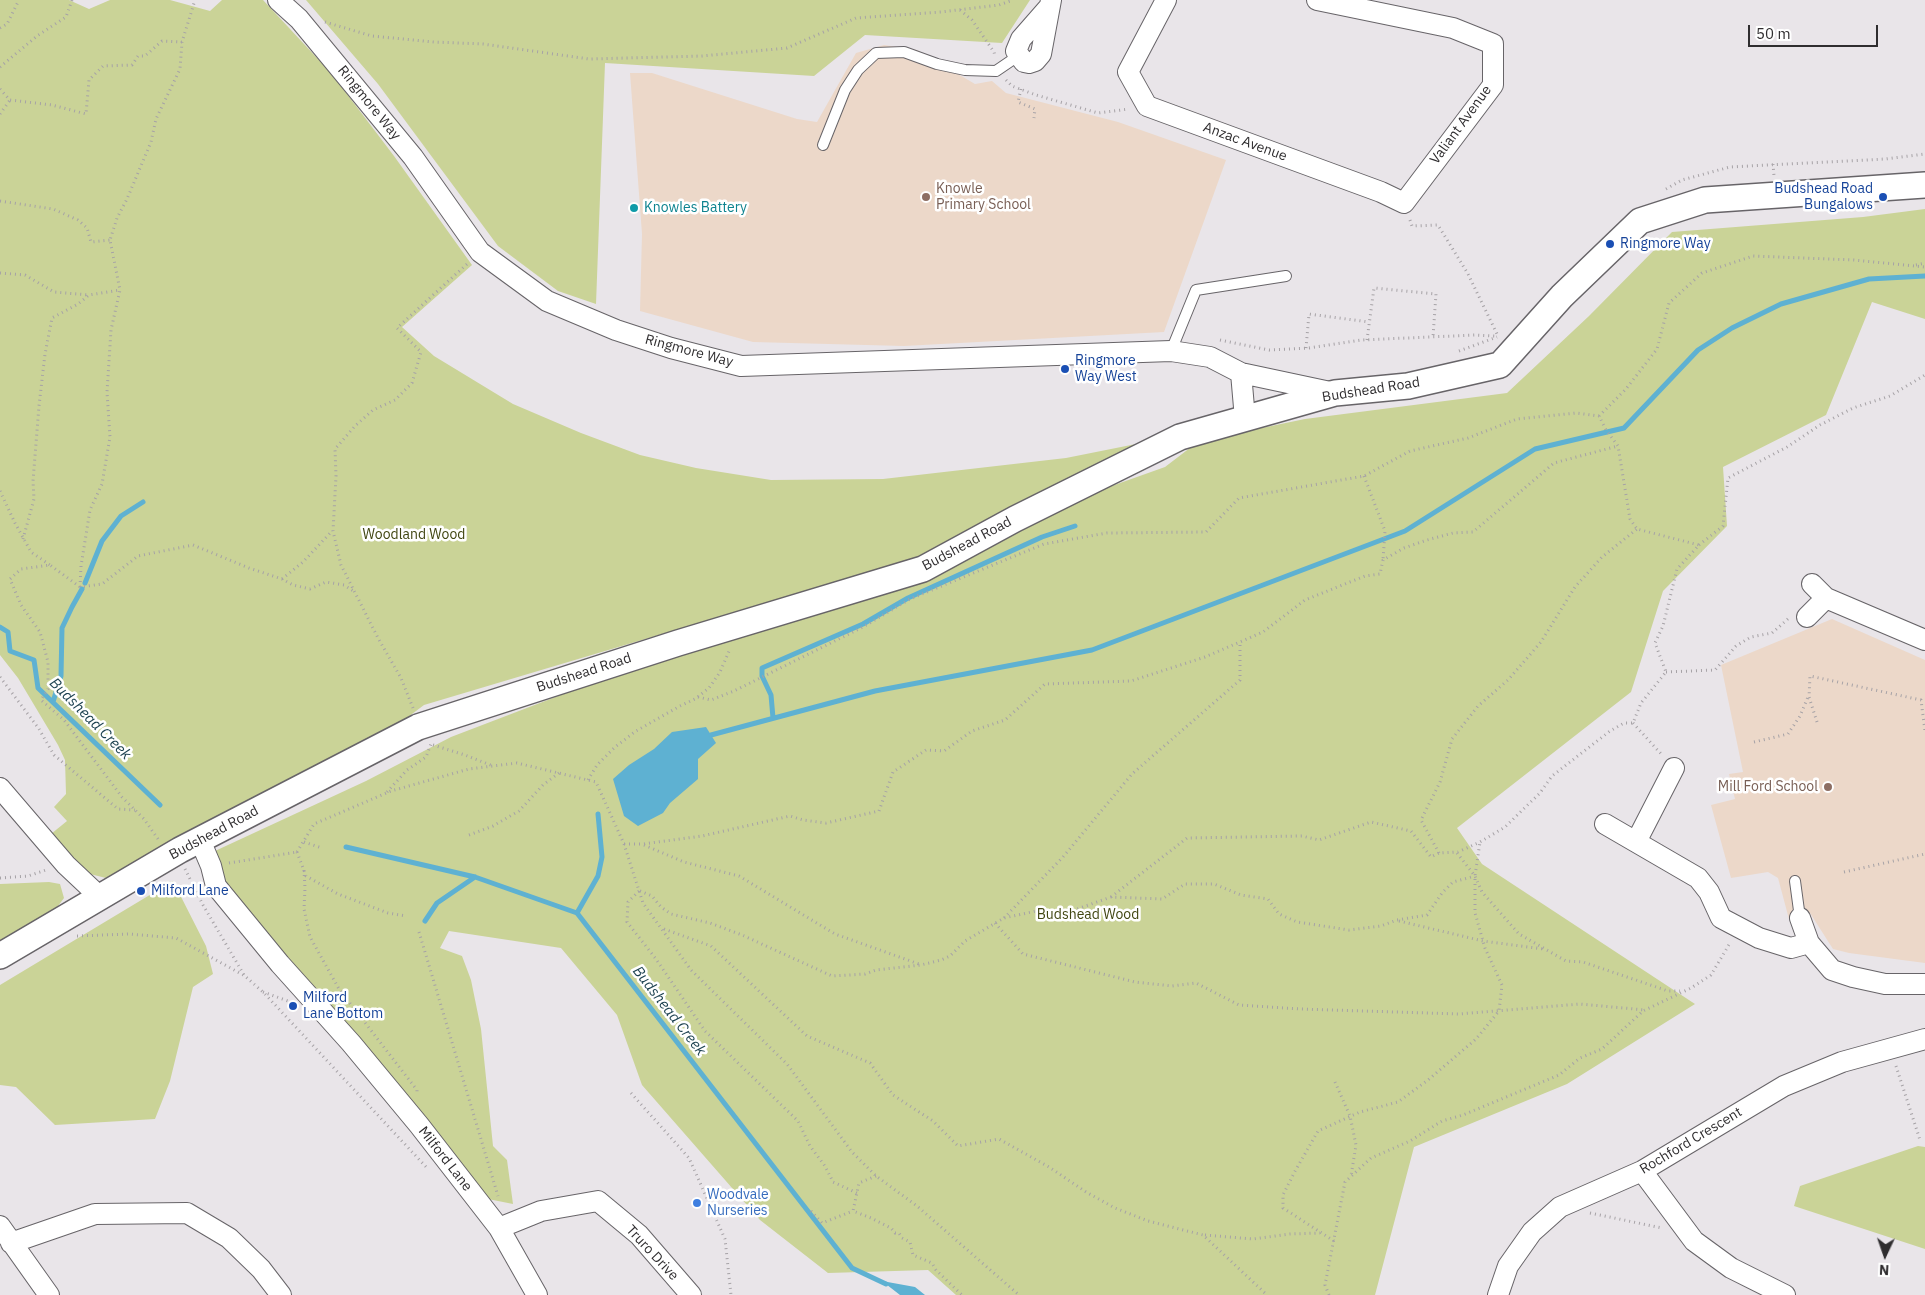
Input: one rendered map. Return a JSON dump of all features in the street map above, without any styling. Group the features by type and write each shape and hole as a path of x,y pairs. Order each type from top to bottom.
{"street":[{"path":"1147,106 1128,72 1166,0"},
{"name":"Valiant Avenue","path":"1317,0 1453,28 1493,44 1493,85 1404,202"},
{"path":"1018,56 1016,51 1021,39 1050,4"},
{"name":"Ringmore Way","path":"284,6 300,19 412,157 480,252 547,301 616,330 670,348 741,366 1171,351 1210,357 1241,373 1335,393"},
{"name":"Anzac Avenue","path":"1147,106 1404,202"},
{"name":"Budshead Road","path":"0,956 183,849 427,735 739,625 923,569 1015,519 1180,437 1335,393 1408,386 1500,365 1562,296 1640,221 1705,200 1925,185"},
{"path":"1241,373 1245,419"},
{"path":"1812,584 1826,598 1925,640"},
{"path":"1807,617 1826,598"},
{"path":"1636,842 1674,768"},
{"path":"2,795 66,865 100,897"},
{"path":"1605,824 1698,878 1709,892 1721,918 1759,938 1791,948 1808,943"},
{"name":"Milford Lane","path":"183,849 211,866 216,886 280,964 351,1043 504,1226 537,1295"},
{"path":"1800,918 1808,943 1832,970 1885,984 1925,984"},
{"name":"Rochford Crescent","path":"1498,1295 1508,1266 1532,1232 1560,1207 1642,1171 1784,1086 1842,1062 1921,1043"},
{"path":"1642,1171 1694,1241 1731,1268 1785,1295"},
{"name":"Truro Drive","path":"504,1226 541,1211 598,1201 639,1235 691,1295"},
{"path":"11,1243 95,1214 187,1213 229,1238 261,1269 280,1295"},
{"path":"0,1226 49,1295"}],"lane":[{"path":"823,145 845,90 858,70 876,54 904,52 938,64 965,70 996,71 1018,56"},
{"path":"1171,351 1196,290 1286,276"},
{"path":"1794,881 1800,918"}],"path":[{"path":"0,28 7,24 19,0"},
{"path":"0,67 38,36 66,17 72,0"},
{"path":"80,587 81,566 90,510 102,484 110,437 106,392 110,339 120,290 110,240 117,218 151,142 156,118 180,69 182,42 195,0"},
{"path":"284,6 372,36 434,42 483,44 589,59 702,56 787,48 856,18 999,6 1012,0"},
{"path":"959,10 972,20 994,52 996,71 1012,86 1098,113 1147,106"},
{"path":"0,89 10,100 52,105 86,114 89,80 103,66 132,65 138,56 145,56 162,41 182,42"},
{"path":"1021,89 1018,102 1035,109 1034,118"},
{"path":"0,114 10,100"},
{"path":"1730,168 1885,159 1925,154"},
{"path":"0,201 53,209 78,220 87,228 91,242 110,240"},
{"path":"1218,340 1270,350 1306,348 1367,340 1476,334 1498,336 1468,274 1438,225 1412,226 1404,202"},
{"path":"386,793 408,770 426,757 427,735 414,711 401,678 378,638 341,565 333,531 336,476 335,449 354,426 373,410 395,400 412,383 421,352 397,328 480,252"},
{"path":"1600,416 1626,389 1657,349 1669,303 1702,273 1753,256 1854,260 1925,266"},
{"path":"1911,266 1925,262"},
{"path":"0,273 25,275 54,292 89,295 120,290"},
{"path":"1367,340 1374,288 1436,294 1433,337"},
{"path":"23,538 34,499 33,481 45,354 52,318 78,304 89,295"},
{"path":"1306,348 1309,314 1369,322"},
{"path":"1666,672 1655,644 1663,626 1677,569 1700,545 1723,526 1728,478 1787,447 1820,425 1853,408 1890,396 1925,375"},
{"path":"698,697 710,700 734,691 863,627 910,599 1044,544 1107,533 1206,532 1238,498 1364,476 1410,451 1468,438 1517,419 1576,412 1600,416"},
{"path":"1600,416 1606,430 1618,446 1630,519 1637,529 1700,545"},
{"path":"1383,560 1404,548 1427,540 1453,533 1473,532 1554,463 1618,446"},
{"path":"624,844 643,844 702,836 790,816 826,823 879,811 894,772 926,750 944,751 972,731 1005,720 1045,684 1131,681 1204,657 1240,642 1263,632 1305,600 1365,576 1380,574 1385,531 1364,476"},
{"path":"0,491 31,552 80,587 102,584 138,556 193,545 293,585 310,589 326,582 344,585 355,592"},
{"path":"1439,853 1421,820 1440,782 1452,739 1478,706 1508,680 1541,642 1575,586 1602,557 1637,529"},
{"path":"282,579 303,562 333,531"},
{"path":"50,566 21,569 10,579 21,605 40,632 48,662 48,689 41,700 64,720 122,796 144,819 183,849 185,869 203,905 244,976"},
{"path":"1633,723 1640,703 1666,672 1715,670 1736,646 1752,637 1772,633 1788,618 1807,617"},
{"path":"588,780 597,765 615,747 636,731 698,697 709,688 720,672 739,625"},
{"path":"1004,918 1063,857 1132,774 1240,680 1240,642"},
{"path":"1817,722 1809,697 1810,676 1921,700 1925,731"},
{"path":"0,677 39,729 54,755 118,809 136,810"},
{"path":"1754,742 1788,734 1800,716 1809,697"},
{"path":"639,891 652,896 661,907 671,914 710,923 742,935 802,964 832,976 865,974 876,970 922,965 941,960 950,956 965,941 1004,918 1040,910 1063,914 1111,897 1187,838 1302,836 1319,840 1370,822 1412,831 1430,857 1439,853 1456,852 1480,842 1505,827 1540,793 1552,776 1610,731 1624,723 1633,723 1674,768"},
{"path":"427,735 465,755 494,766"},
{"path":"211,866 297,852 314,824 386,793 469,769 517,763 596,782 624,844 643,903 691,970 787,1064 852,1152 876,1176 917,1206 1019,1295"},
{"path":"469,835 493,826 519,811 543,785 559,773"},
{"path":"304,842 322,848"},
{"path":"1334,1241 1283,1208 1283,1196 1318,1131 1360,1112 1398,1102 1428,1080 1476,1039 1499,1011 1502,985 1483,942 1475,913 1475,876 1480,842"},
{"path":"643,844 684,862 739,876 835,934 922,965"},
{"path":"297,852 306,876 338,894 388,913 406,916"},
{"path":"1456,852 1475,876 1482,892 1519,934 1566,962 1583,962 1668,991 1682,991"},
{"path":"1844,872 1925,854"},
{"path":"0,878 28,876 66,865"},
{"path":"304,870 304,909 310,937 339,989 417,1090 419,1125"},
{"path":"1111,897 1162,899 1185,884 1214,884 1241,896 1268,899 1280,914 1297,922 1349,930 1381,926 1397,920 1427,915 1442,893 1453,882 1475,876"},
{"path":"639,891 628,902 627,922 656,959 705,1031 798,1121 810,1146 825,1166 833,1182 857,1193"},
{"path":"1397,920 1483,942 1546,949"},
{"path":"995,923 1024,954 1135,982 1172,986 1196,983 1239,1005 1300,1009 1459,1014 1580,1004 1644,1010"},
{"path":"662,929 711,946 806,1036 870,1063 893,1095 932,1122 958,1146 999,1139 1115,1208 1148,1220 1204,1235 1253,1239 1321,1233"},
{"path":"419,932 504,1226"},
{"path":"71,936 129,934 176,938 244,976 264,993 432,1173"},
{"path":"1328,1295 1325,1285 1345,1182 1371,1158 1410,1141 1442,1121 1464,1115 1559,1075 1580,1058 1602,1048 1644,1010 1691,988 1711,974 1718,962"},
{"path":"1897,1070 1920,1140"},
{"path":"1336,1082 1350,1116 1356,1145 1351,1177"},
{"path":"630,1093 688,1158 725,1239 731,1295"},
{"path":"853,1211 859,1182 876,1176"},
{"path":"811,1211 822,1222 853,1211 891,1228 895,1233 900,1233 902,1238 910,1242 913,1255 932,1263 936,1270 962,1295"},
{"path":"1591,1214 1648,1226"},
{"path":"1204,1235 1267,1295"}],"shaded area":[{"name":"Knowle Primary School","path":"884,45 917,50 975,84 992,81 1006,93 1118,122 1226,160 1164,332 904,346 753,342 640,311 642,234 630,73 652,73 797,119 817,122 856,53"},
{"name":"Mill Ford School","path":"1832,619 1925,660 1925,963 1849,953 1833,949 1810,913 1789,919 1778,878 1768,872 1731,878 1711,805 1735,799 1729,774 1743,772 1721,665"}],"green space":[{"name":"Woodland Wood","path":"0,0 69,0 89,9 110,0 170,0 210,11 222,0 263,0 331,73 394,156 472,265 402,327 434,356 513,404 581,433 640,455 696,468 771,480 883,479 1066,458 1141,443 911,563 662,634 424,705 384,735 175,839 106,878 86,873 51,834 67,821 54,807 66,794 65,760 18,678 0,655"},
{"path":"306,0 1030,0 1002,43 865,35 814,76 605,63 596,304 558,291 498,246 378,84"},
{"name":"Budshead Wood","path":"1925,209 1925,319 1872,302 1826,415 1723,467 1727,526 1663,591 1631,692 1457,828 1482,864 1695,1004 1567,1084 1414,1147 1375,1295 956,1295 928,1270 828,1273 760,1220 642,1085 617,1015 561,948 449,931 440,948 462,956 471,980 481,1029 493,1146 507,1160 513,1204 478,1197 216,872 215,851 366,781 451,737 1047,509 1165,467 1199,441 1305,419 1507,393 1589,316 1672,232 1863,217"},
{"path":"173,881 206,946 213,974 193,987 170,1081 155,1119 55,1125 16,1087 0,1085 0,985"},
{"path":"49,882 60,884 64,898 55,910 0,941 0,884"},
{"path":"1918,1146 1925,1147 1925,1249 1794,1206 1800,1186"}],"water":[{"path":"706,727 716,743 698,759 698,779 670,803 663,813 638,826 624,816 613,779 629,765 654,749 672,732"},
{"path":"882,1281 915,1287 925,1295 900,1295"}],"waterway":[{"path":"711,735 875,691 1092,650 1405,531 1535,449 1624,428 1698,350 1732,328 1781,304 1869,279 1925,276"},
{"path":"85,583 102,541 121,516 143,502"},
{"path":"773,718 771,695 762,676 762,668 863,624 908,598 1042,537 1075,526"},
{"path":"53,702 61,676 62,628 82,589"},
{"name":"Budshead Creek","path":"0,627 8,632 10,651 34,660 38,688 160,805"},
{"path":"577,913 598,876 602,857 598,814"},
{"name":"Budshead Creek","path":"346,847 475,877 577,913 852,1268 886,1284"},
{"path":"425,921 437,903 475,877"}],"place":[{"name":"Knowle Primary School","path":"926,197"},
{"name":"Budshead Road Bungalows","path":"1883,197"},
{"name":"Knowles Battery","path":"634,208"},
{"name":"Ringmore Way","path":"1610,244"},
{"name":"Ringmore Way West","path":"1065,369"},
{"name":"Mill Ford School","path":"1828,787"},
{"name":"Milford Lane","path":"141,891"},
{"name":"Milford Lane Bottom","path":"293,1006"},
{"name":"Woodvale Nurseries","path":"697,1203"}]}
